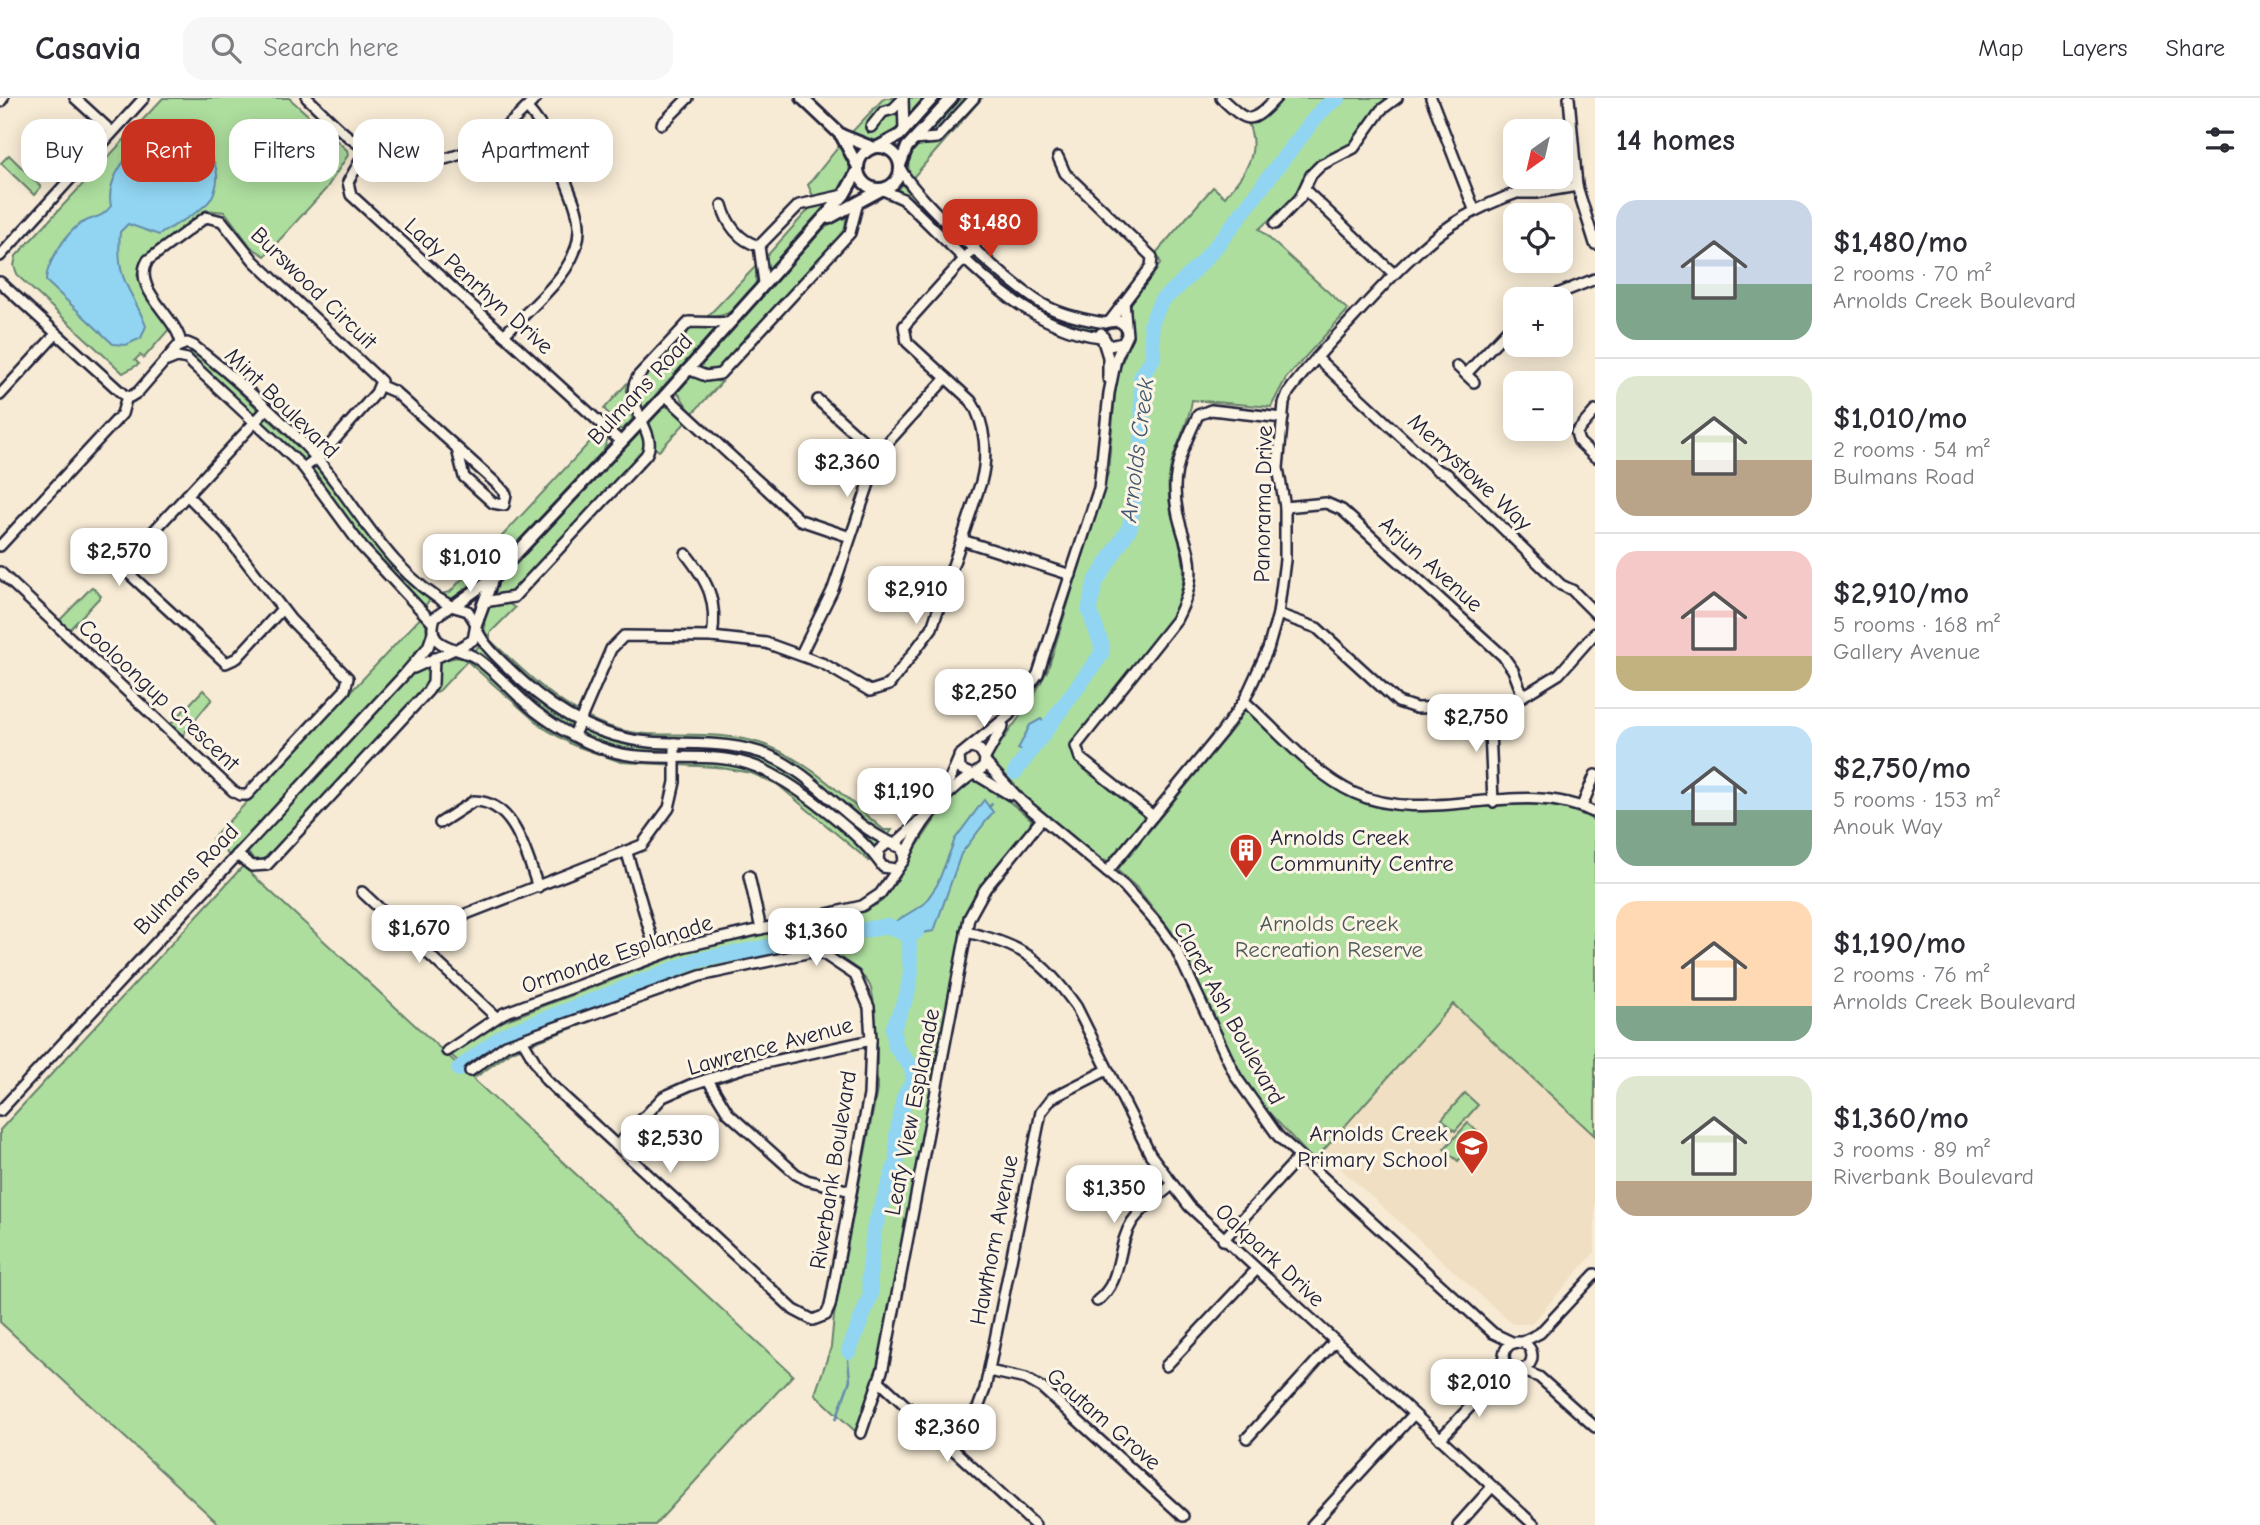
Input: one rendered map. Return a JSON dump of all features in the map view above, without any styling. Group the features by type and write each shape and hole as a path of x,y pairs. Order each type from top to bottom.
{"street":[{"path":"75,98 112,132"},
{"path":"0,256 144,98"},
{"path":"307,98 353,137"},
{"path":"444,158 481,146 510,126 536,98"},
{"path":"662,124 688,98"},
{"path":"802,98 841,135 864,182 902,199 1019,305 1041,320 1102,339 1114,347 1124,343"},
{"path":"903,98 904,131"},
{"path":"871,127 883,112 893,109 903,98"},
{"path":"858,169 861,155 904,131 933,98"},
{"path":"881,190 894,181 904,152 913,140 952,98"},
{"path":"913,140 937,138 974,98"},
{"path":"1221,98 1242,117 1251,120 1258,117 1276,98"},
{"path":"1275,224 1305,190 1311,175 1321,165 1354,148 1381,110 1397,98"},
{"path":"1431,98 1474,209"},
{"path":"1569,98 1576,181 1595,244"},
{"path":"504,335 561,274 571,260 579,233 575,209 550,137 527,108"},
{"path":"893,109 904,115"},
{"path":"841,135 893,152 915,191 1021,289 1048,307 1108,322 1119,321 1125,326"},
{"path":"1058,156 1065,173 1150,252 1151,267 1125,297 1108,322 1102,339 1108,357 1109,393"},
{"name":"Bulmans Road","path":"452,606 477,593 494,577 666,395 844,195 858,169"},
{"name":"Lady Penrhyn Drive","path":"353,173 348,182 351,195 620,441"},
{"name":"Panorama Drive","path":"1107,872 1244,701 1268,649 1278,614 1285,560 1285,507 1278,468 1288,393 1394,274 1434,235 1474,209 1518,192 1576,181"},
{"name":"Bulmans Road","path":"815,228 881,190"},
{"path":"1305,190 1394,274"},
{"path":"759,246 799,205 844,195"},
{"path":"688,369 711,377 720,374 850,233 858,202"},
{"path":"722,205 731,226 749,243 759,246"},
{"name":"Burswood Circuit","path":"181,344 180,331 148,288 144,267 148,260 203,218 215,217 222,221 254,261 379,377 381,386"},
{"path":"759,246 764,283"},
{"path":"574,735 618,638 630,635 712,637 766,643 801,654 844,675 863,688 877,692 883,689 932,628 984,471 982,424 971,401 907,342 904,326 975,247"},
{"path":"1573,288 1595,279"},
{"path":"0,282 120,393 127,396 138,392 181,344"},
{"path":"942,797 981,771 1009,715 1038,674 1101,478 1109,393 1116,359 1128,335 1125,326 1125,297"},
{"path":"484,602 514,597 646,455 650,443 635,408 634,383 647,366 689,322 730,323"},
{"path":"0,395 56,334"},
{"path":"1465,374 1503,335"},
{"name":"Mint Boulevard","path":"181,344 189,344 199,350 317,459 384,550 427,592 452,606"},
{"name":"Mint Boulevard","path":"167,361 177,357 187,359 304,468 362,547 433,628"},
{"name":"Merrystowe Way","path":"1317,358 1437,470 1447,474 1561,585 1572,590 1595,613"},
{"path":"1457,366 1474,382"},
{"path":"801,654 828,600 880,451 946,378"},
{"path":"304,468 317,459 381,386 395,392 504,491 507,498 504,505 493,503 464,477 457,449"},
{"path":"666,395 800,520 850,537"},
{"path":"0,546 122,414 127,396"},
{"path":"818,400 867,444 880,451"},
{"path":"266,410 126,561 125,572 226,663 237,658 282,609"},
{"path":"1153,816 1080,758 1076,746 1176,620 1183,606 1191,579 1191,560 1177,504 1175,481 1177,468 1198,415 1211,411 1283,418"},
{"path":"1595,411 1576,433 1579,442 1595,457"},
{"name":"Cooloongup Crescent","path":"0,572 233,790 243,796 261,782 345,690 348,682 342,670 282,609 224,533 187,495"},
{"name":"Arjun Avenue","path":"1285,507 1326,503 1356,520 1503,656 1513,670 1523,696"},
{"path":"962,540 1071,575"},
{"path":"686,555 701,573 712,594 715,606 712,637"},
{"name":"Bulmans Road","path":"476,626 494,577"},
{"path":"904,860 904,852 874,834 799,772 772,757 725,745 628,739 579,722 537,694 487,648 468,611 452,606 439,612 433,628 441,645 481,662 535,711 574,735 611,751 675,760 736,761 776,775 856,837 887,869 895,869 904,860 942,797 962,752 1009,715"},
{"path":"1278,614 1317,628 1406,706 1489,706 1523,696 1559,674 1595,633"},
{"path":"455,650 469,644 476,626"},
{"name":"Bulmans Road","path":"0,1111 404,675 425,651 433,628"},
{"name":"Bulmans Road","path":"404,675 455,650"},
{"path":"237,855 252,866 267,865 428,691 433,683 434,659"},
{"path":"1244,701 1324,773 1354,793 1396,805 1540,799 1581,806 1595,813"},
{"path":"1489,706 1493,802"},
{"path":"428,953 466,914 642,845 663,821 674,794 675,743"},
{"path":"970,747 980,750 985,760"},
{"path":"958,760 960,769 973,775"},
{"name":"Claret Ash Boulevard","path":"985,760 1021,801 1107,872 1143,905 1161,928 1175,949 1236,1077 1258,1111 1300,1156 1493,1333 1517,1343"},
{"name":"Claret Ash Boulevard","path":"973,775 1021,801"},
{"path":"1581,806 1595,775"},
{"path":"439,823 474,801 493,807 514,826 538,887"},
{"path":"885,886 879,850 893,844 932,810"},
{"name":"Leafy View Esplanade","path":"861,1433 879,1381 966,932 978,898 1042,819"},
{"path":"627,853 657,956"},
{"name":"Ormonde Esplanade","path":"447,1051 496,1017 657,956 696,943 862,906 876,898 895,869"},
{"path":"749,876 761,929"},
{"path":"362,892 496,1017"},
{"path":"470,1071 506,1045 700,976 811,952 822,953 811,917"},
{"name":"Oakpark Drive","path":"966,932 1003,940 1045,968 1076,1006 1134,1125 1171,1185 1223,1240 1534,1525"},
{"name":"Riverbank Boulevard","path":"617,1146 794,1310 813,1320 823,1318 830,1306 869,1095 871,1040 869,1007 863,989 855,975 822,953"},
{"name":"Lawrence Avenue","path":"617,1146 663,1097 747,1067 871,1040"},
{"path":"523,1041 546,1080 617,1146"},
{"name":"Hawthorn Avenue","path":"947,1443 978,1408 989,1371 1041,1112 1052,1098 1107,1070"},
{"path":"708,1080 728,1113 796,1174 807,1180 851,1191"},
{"path":"1223,1240 1300,1156"},
{"path":"1097,1301 1115,1282 1123,1244 1132,1222 1171,1185"},
{"path":"1166,1366 1256,1270"},
{"path":"1496,1379 1520,1370 1531,1357 1540,1333 1595,1274"},
{"name":"Claret Ash Boulevard","path":"1493,1333 1504,1357"},
{"path":"1440,1439 1496,1379 1506,1349 1540,1333"},
{"path":"1247,1438 1335,1342"},
{"path":"1517,1343 1526,1346 1539,1377"},
{"path":"1504,1357 1511,1367 1539,1377 1595,1427"},
{"name":"Gautam Grove","path":"989,1371 1026,1379 1042,1388 1183,1516"},
{"path":"879,1381 1035,1525"},
{"path":"1312,1525 1413,1415"},
{"path":"1458,1525 1492,1487"}],"shaded area":[{"name":"Arnolds Creek Primary School","path":"1453,1004 1595,1136 1595,1252 1531,1324 1512,1324 1322,1152"}],"green space":[{"path":"163,98 289,98 312,119 229,119 229,182 331,182 265,256 251,247 225,212 206,210 142,258 137,275 171,327 144,358 140,355 135,360 139,364 123,373 18,276 14,266 16,256 85,182 107,182 107,158 121,143 121,182 215,182 215,119 143,119"},
{"path":"884,98 931,98 899,129 882,141 861,149 849,135"},
{"path":"961,98 982,98 910,181 908,161 914,149"},
{"path":"1280,98 1390,98 1381,104 1364,133 1346,147 1314,163 1302,179 1299,193 1259,229 1348,310 1286,378 1271,407 1192,400 1169,478 1172,516 1183,561 1180,597 1170,620 1072,742 1072,751 1077,760 1148,816 1109,861 1102,860 1024,797 992,762 992,755 1031,701 1048,669 1108,473 1119,370 1131,339 1131,299 1161,263 1156,253 1213,187 1225,197 1239,180 1252,154 1252,134 1248,123 1256,123"},
{"path":"339,143 347,150 348,155 339,169"},
{"path":"840,145 850,161 848,186 766,273 764,259 810,208 813,196 808,185"},
{"path":"9,155 21,167 21,182 36,182 41,187 34,195 1,163"},
{"path":"900,178 903,186 1031,301 1098,319 1095,333 1039,314 1004,289 890,189"},
{"path":"846,216 845,233 718,372 706,373 701,369 700,363 823,229"},
{"path":"756,266 756,284 740,303 724,315 707,317"},
{"path":"692,326 719,327 640,412 638,385"},
{"path":"190,352 196,352 304,452 384,554 430,599 425,606 375,557 314,475 193,359"},
{"path":"690,377 722,382 692,414 677,391"},
{"path":"630,380 632,420 623,429 614,429 607,423 612,417 604,409"},
{"path":"664,405 677,412 686,422 659,451 653,447 649,422"},
{"path":"601,430 607,439 604,450 477,586 454,599 440,594 450,592"},
{"path":"639,432 643,433 646,450 513,595 492,597 495,586"},
{"path":"92,587 101,596 68,631 58,622"},
{"path":"492,603 509,604 515,608 490,633 490,640 542,687 580,714 623,731 724,736 768,746 815,772 884,830 892,830 869,861 777,784 751,773 716,767 621,762 573,745 542,727 467,661 440,690 404,710 268,858 256,861 247,852 253,844 408,677 446,660 470,658 485,637 484,616"},
{"path":"424,614 425,641 420,650 230,856 212,839"},
{"path":"203,690 212,699 182,736 170,725"},
{"name":"Arnolds Creek Recreation Reserve","path":"1245,709 1312,772 1342,793 1358,800 1387,808 1417,810 1540,805 1568,810 1595,821 1595,1136 1453,1004 1314,1161 1261,1104 1239,1070 1171,931 1137,888 1117,870 1235,726"},
{"path":"974,781 983,781 1031,819 1031,827 976,896 968,912 879,1371 855,1431 815,1394 831,1347 834,1316 877,1090 875,1019 869,984 861,975 829,953 824,925 829,923 830,918 864,910 882,901 931,825 952,798"},
{"path":"243,866 793,1375 655,1525 220,1525 0,1322 0,1130"},
{"path":"799,925 814,930 816,951 697,981 512,1051 476,1077 451,1055 496,1024 689,951"},
{"path":"1465,1093 1478,1105 1455,1131 1442,1119"},
{"path":"1468,1123 1481,1135 1458,1161 1444,1149"}],"water":[{"path":"121,166 121,182 215,182 215,168 217,183 209,202 159,235 128,224 120,232 122,273 146,326 141,338 126,345 113,344 46,281 54,257 71,232 84,222 102,215 111,206 112,183"},
{"path":"1041,719 1049,726 1035,749 1026,753 1018,749 1030,725"},
{"path":"984,800 993,812 961,854 934,931 908,935 888,926 924,904 937,885 955,839"}],"waterway":[{"name":"Arnolds Creek","path":"1015,772 1101,655 1102,646 1089,610 1095,583 1130,527 1143,428 1141,377 1153,358 1151,324 1161,301 1199,266 1314,120 1338,98"},
{"path":"989,807 992,804"},
{"path":"835,935 888,926 908,935"},
{"path":"849,1351 871,1294 869,1278 874,1229 897,1161 897,1135 904,1097 914,1080 912,1068 896,1047 893,1029 907,995 911,972 908,935 916,932"},
{"path":"459,1069 504,1035 698,960 807,940"},
{"path":"836,1419 850,1380 848,1360"}],"place":[{"name":"Arnolds Creek Community Centre","path":"1246,880"},
{"name":"Arnolds Creek Primary School","path":"1472,1176"}]}
